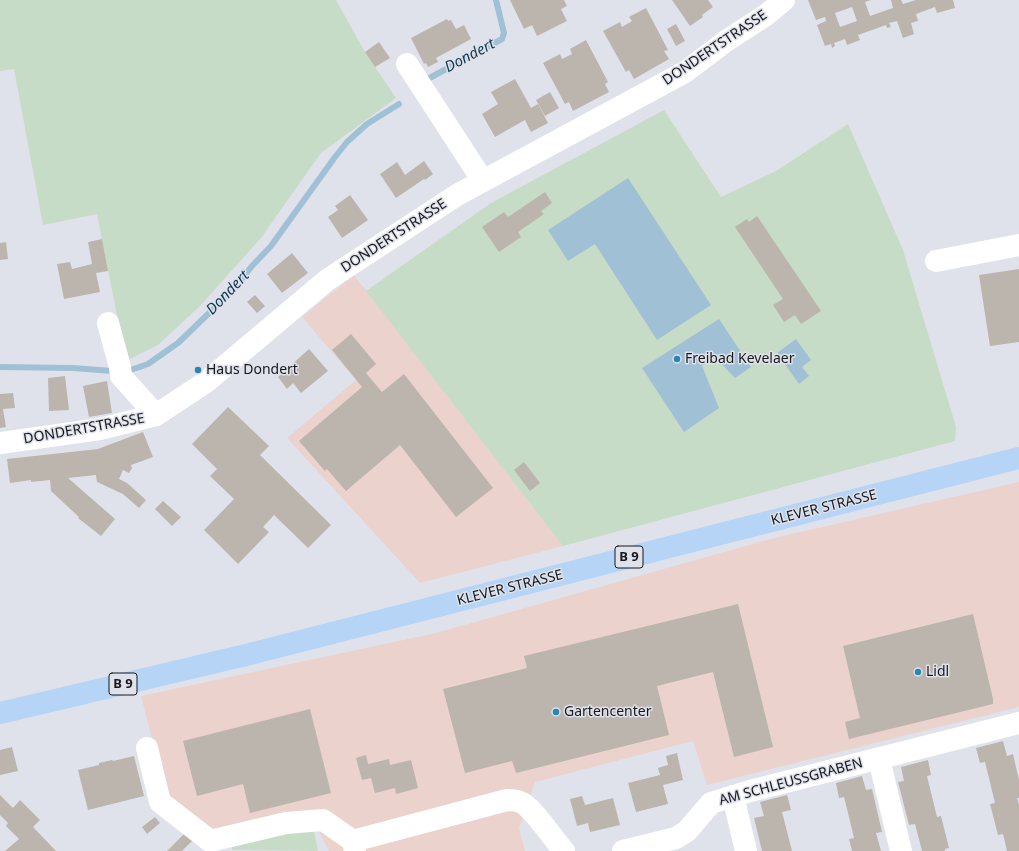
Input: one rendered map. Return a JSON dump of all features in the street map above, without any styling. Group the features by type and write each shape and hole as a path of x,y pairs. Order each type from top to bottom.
{"main road":[{"name":"KLEVER STRASSE","path":"0,713 246,655 1019,458"}],"street":[{"name":"DONDERTSTRASSE","path":"0,443 100,429 156,416 206,382 327,280 458,195 684,72 726,41 766,15 784,0"},
{"path":"408,64 483,181"},
{"path":"936,261 1019,245"},
{"path":"108,323 120,372 156,416"},
{"name":"AM SCHLEUSSGRABEN","path":"623,851 676,838 686,831 711,803 750,791 1019,723"},
{"path":"147,748 160,802 217,846 286,823 323,820 354,846 507,800 521,802 532,811 564,851"},
{"name":"AM SCHLEUSSGRABEN","path":"879,759 901,851"},
{"path":"733,796 746,851"}],"shaded area":[{"path":"354,275 563,546 420,583 287,438 356,380 302,317"},
{"path":"1019,482 1019,707 707,785 693,741 535,782 519,828 525,851 329,851 310,814 216,831 166,793 141,696 436,633 774,538"}],"green space":[{"path":"0,0 336,0 365,52 396,98 321,153 261,238 200,306 158,345 126,361 97,214 43,225 14,69 0,71"},
{"name":"Freibad Kevelaer","path":"664,110 721,197 776,171 848,124 903,250 956,427 955,441 563,546 366,291 491,203"},
{"path":"314,831 318,851 232,850 232,846 237,839"}],"water":[{"path":"628,178 711,305 657,340 595,244 568,261 548,230"},
{"path":"719,319 751,367 735,378 715,357 702,366 719,408 684,432 642,368"},
{"path":"796,339 811,360 802,367 809,376 799,384 777,353"}],"building":[{"path":"510,0 564,0 567,6 561,9 567,21 537,36 532,25 524,29"},
{"path":"672,0 708,0 713,7 702,15 703,17 690,26"},
{"path":"808,0 871,0 865,2 870,16 893,8 891,0 901,0 903,4 916,0 953,0 955,8 937,13 935,7 916,14 918,21 911,23 914,34 903,38 897,21 889,23 891,27 887,28 886,25 858,35 860,40 847,45 845,39 834,43 835,46 832,48 831,44 825,46 817,25 826,21 825,17 816,20","holes":["852,7 857,21 840,27 835,13"]},
{"path":"646,8 668,50 664,51 669,59 634,79 629,70 626,72 603,31 620,22 622,27 632,21 629,17"},
{"path":"447,19 448,21 451,20 456,29 464,25 471,39 436,58 438,62 428,67 426,63 424,64 411,38"},
{"path":"676,24 685,41 676,46 667,29"},
{"path":"586,40 608,82 605,84 609,92 573,111 569,102 565,104 543,63 560,54 562,59 572,54 570,49"},
{"path":"379,42 390,58 375,67 365,52"},
{"path":"515,79 531,108 538,104 548,123 531,132 525,120 495,137 482,114 498,104 491,92"},
{"path":"550,92 559,108 545,116 536,100"},
{"path":"424,161 433,174 396,198 380,174 397,162 405,175"},
{"path":"545,192 552,203 541,211 544,214 518,232 521,237 499,252 482,227 504,212 508,217"},
{"path":"350,195 368,220 342,238 328,217 338,210 335,206"},
{"path":"757,216 821,311 801,324 795,315 784,322 773,305 783,299 735,227 747,219 749,222"},
{"path":"102,239 108,271 96,273 100,292 64,299 57,264 70,262 72,269 92,264 88,242"},
{"path":"6,242 8,259 0,260 0,243"},
{"path":"292,253 308,273 282,293 267,274"},
{"path":"1019,269 1019,342 990,346 979,275"},
{"path":"255,295 265,306 257,313 247,302"},
{"path":"351,334 376,364 366,373 382,392 404,374 493,488 456,517 400,445 346,491 327,469 325,471 299,441 362,387 332,350"},
{"path":"309,349 328,371 301,393 293,383 287,389 278,377"},
{"path":"65,376 69,410 49,411 48,378"},
{"path":"107,381 112,413 89,417 83,386"},
{"path":"13,393 15,408 3,409 6,427 0,428 0,394"},
{"path":"228,407 269,446 260,455 331,525 308,548 274,515 263,527 269,532 238,564 204,530 234,499 210,476 217,469 192,444"},
{"path":"143,432 153,457 131,465 132,468 129,473 123,470 119,479 127,483 146,500 139,508 123,494 97,482 96,475 68,478 115,519 101,536 78,518 79,517 51,491 50,480 31,482 31,480 10,483 7,459 98,449"},
{"path":"524,462 540,483 530,491 514,470"},
{"path":"163,501 181,517 172,526 155,509"},
{"name":"Gartencenter","path":"738,604 773,747 734,757 713,672 657,686 669,735 516,773 512,761 465,773 443,689 527,668 524,656"},
{"name":"Lidl","path":"973,614 993,704 849,739 845,722 860,718 843,646"},
{"path":"310,709 331,793 250,813 243,784 197,796 183,741"},
{"path":"1003,741 1007,756 1013,754 1019,780 1019,798 1017,798 1019,805 1019,851 1007,851 1003,834 998,835 990,804 995,803 985,762 980,763 976,748"},
{"path":"12,747 18,771 0,775 0,750"},
{"path":"677,753 683,780 663,785 668,804 636,812 628,783 660,775 658,768 668,765 666,756"},
{"path":"366,755 368,764 389,759 390,765 411,760 418,788 396,794 395,788 375,793 371,778 362,780 356,758"},
{"path":"134,756 144,796 88,810 78,770 99,765 99,763"},
{"path":"928,760 931,775 927,776 937,817 941,816 949,848 945,849 945,851 922,851 915,824 909,825 898,782 904,781 901,767"},
{"path":"862,776 866,790 872,789 882,832 876,833 881,851 852,851 849,839 854,838 844,797 839,798 836,783"},
{"path":"0,795 13,808 20,800 40,820 33,827 56,851 5,851 19,839 6,826 8,823 0,815"},
{"path":"787,795 791,810 782,812 792,851 762,851 754,818 764,816 760,802"},
{"path":"582,796 585,805 613,798 620,825 590,832 588,823 577,826 570,799"},
{"path":"155,817 160,823 147,834 142,827"},
{"path":"185,833 193,840 182,851 167,851"}],"waterway":[{"name":"Dondert","path":"424,81 502,39 504,33 496,0"},
{"name":"Dondert","path":"0,367 73,368 125,372 148,364 178,343 234,289 252,266 271,246 347,142 367,124 399,104"}],"place":[{"name":"Freibad Kevelaer","path":"677,359"},
{"name":"Haus Dondert","path":"198,370"},
{"name":"Lidl","path":"918,672"},
{"name":"Gartencenter","path":"556,712"}]}
